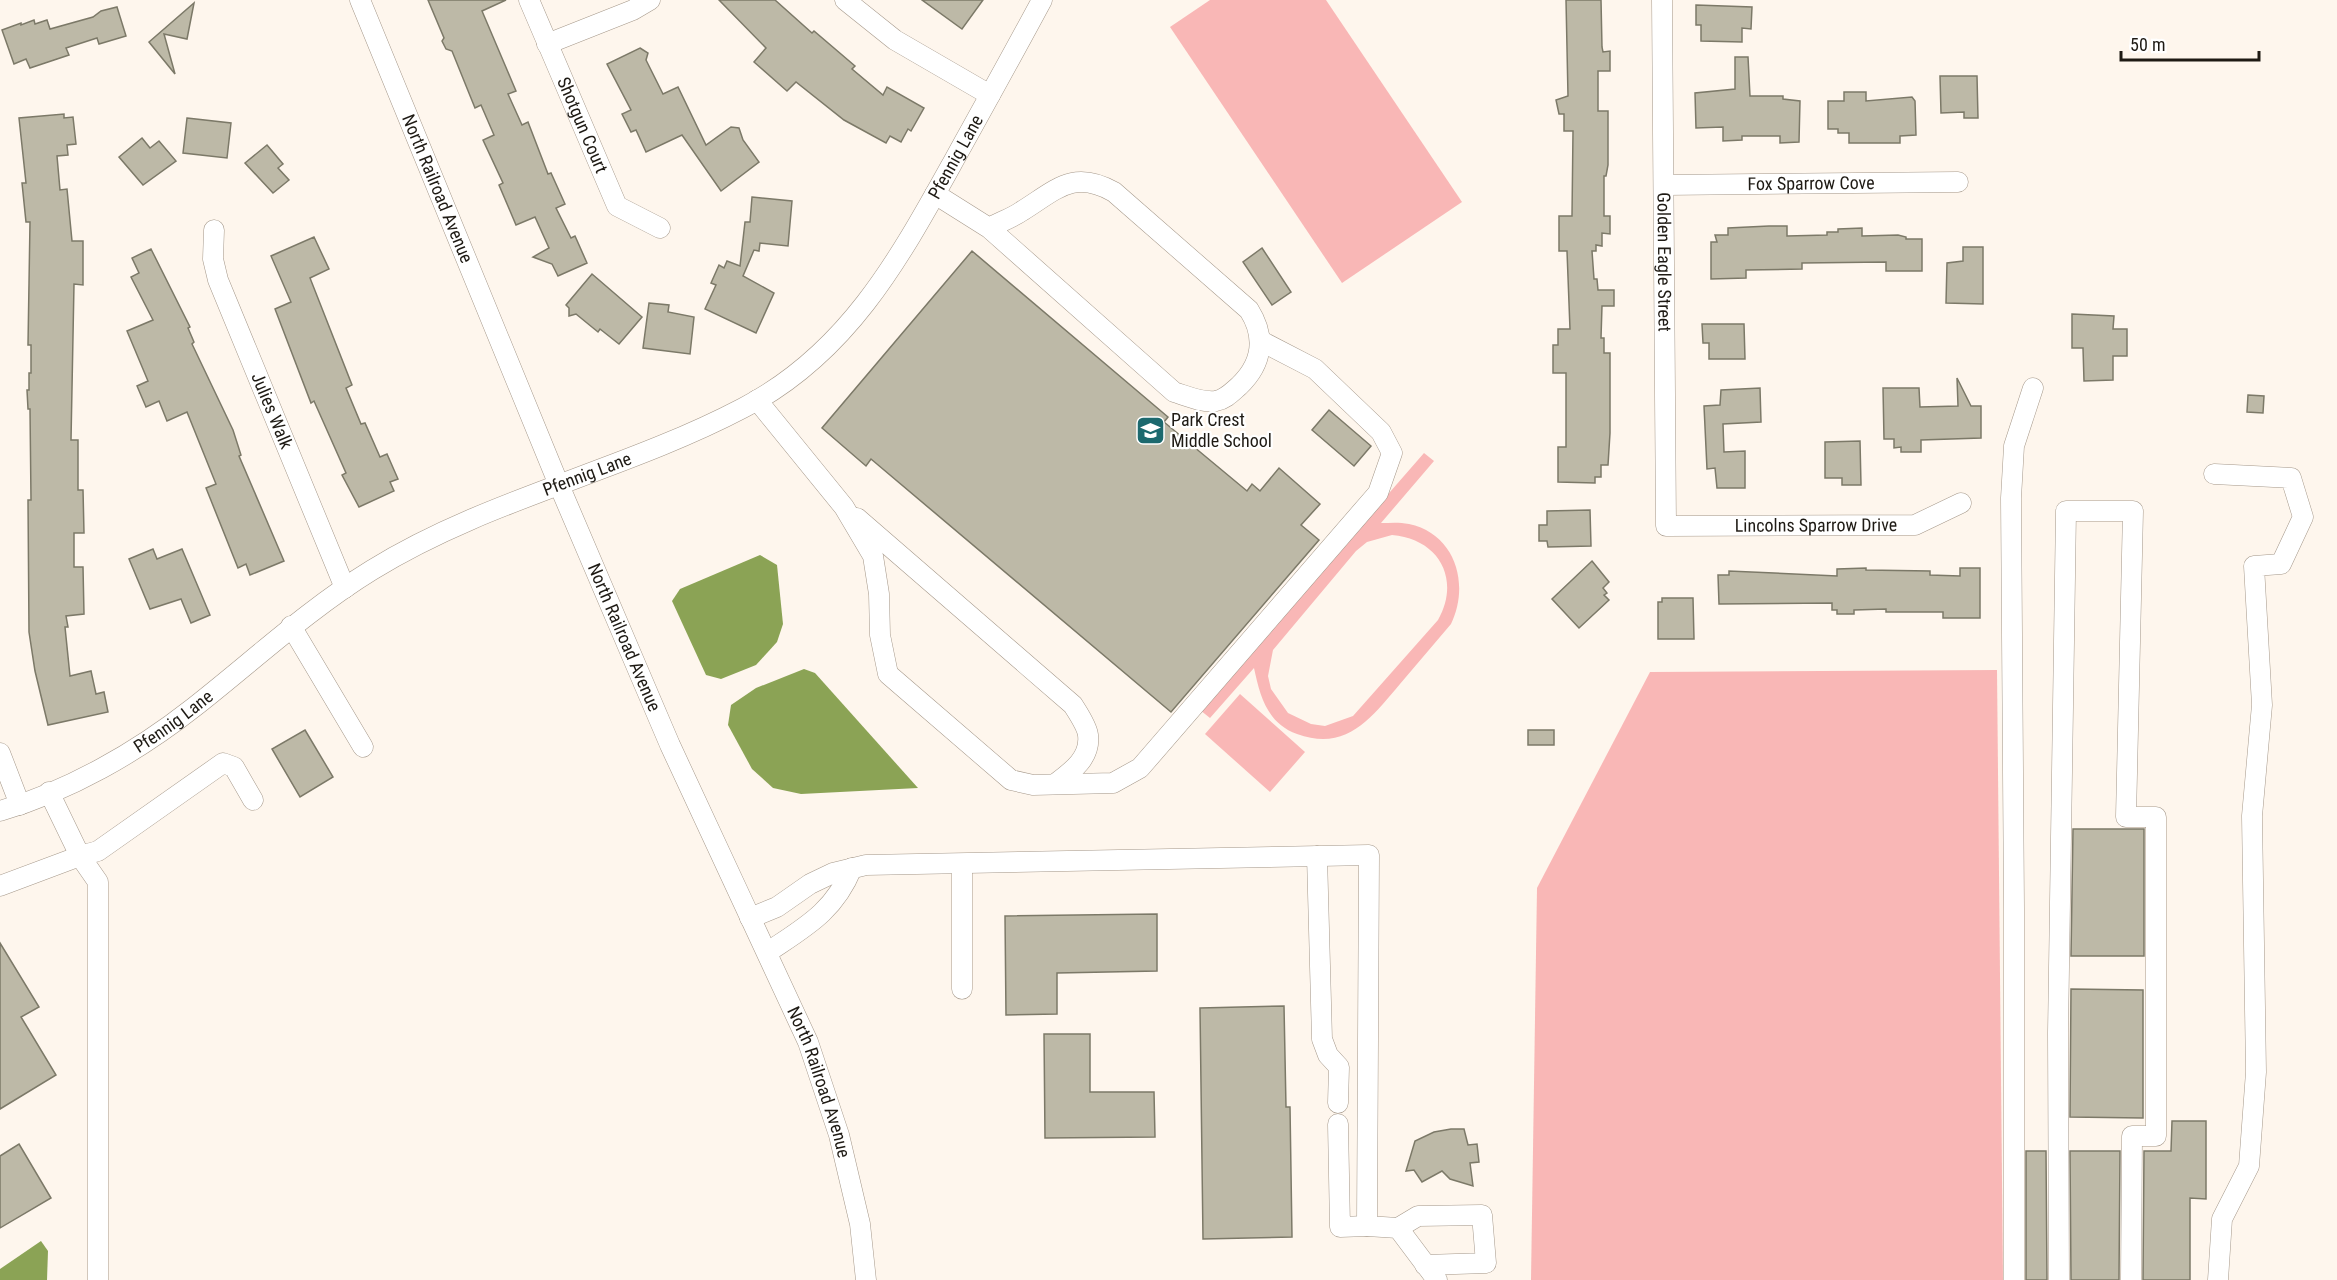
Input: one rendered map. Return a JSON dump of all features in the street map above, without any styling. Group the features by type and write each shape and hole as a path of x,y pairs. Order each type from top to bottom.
{"street":[{"name":"North Railroad Avenue","path":"360,0 559,485 670,745 808,1042 839,1135 860,1224 866,1280"},
{"name":"Shotgun Court","path":"529,0 617,206 660,228"},
{"path":"547,44 633,10 650,0"},
{"path":"845,0 895,40 990,95"},
{"name":"Pfennig Lane","path":"0,811 20,806 136,748 192,709 291,626 374,569 441,534 696,431 757,400 824,351 866,306 901,255 1042,0"},
{"name":"Golden Eagle Street","path":"1662,0 1666,526"},
{"path":"935,194 988,228 1174,392 1215,401 1228,397 1247,378 1260,357 1261,341 1258,325 1249,310 1114,192 1102,185 1071,181 1021,212 988,228"},
{"name":"Fox Sparrow Cove","path":"1665,184 1958,182"},
{"name":"Julies Walk","path":"214,230 213,259 218,280 345,588"},
{"path":"757,400 844,507 873,556 879,594 880,635 888,674 1011,780 1033,785 1113,783 1140,768 1378,493 1392,453 1381,432 1316,369 1261,341"},
{"path":"2014,1280 2011,498 2013,446 2033,388"},
{"path":"2214,474 2291,478 2303,517 2281,564 2254,566 2262,705 2252,816 2256,1072 2249,1166 2222,1219 2218,1280"},
{"name":"Lincolns Sparrow Drive","path":"1666,526 1916,525 1962,503"},
{"path":"844,507 1073,705 1088,734 1085,753 1076,769 1055,784"},
{"path":"2059,1280 2058,1033 2066,511 2133,511 2126,817 2156,817 2156,1136 2132,1136 2131,1280"},
{"path":"291,626 363,747"},
{"path":"0,753 20,806"},
{"path":"0,886 98,851 222,763 234,767 254,800"},
{"path":"49,792 80,856 98,882 98,1280"},
{"path":"750,918 777,907 810,884 866,865 962,865 1369,855 1367,1226"},
{"path":"1317,856 1322,1039 1328,1055 1340,1067 1369,1076"},
{"path":"962,865 962,989"},
{"path":"768,952 831,907 844,887 852,868"},
{"path":"1338,1103 1340,1067"},
{"path":"1338,1124 1340,1227 1398,1228 1418,1216 1482,1215 1486,1263 1431,1273 1398,1228"}],"shaded area":[{"path":"1210,0 1326,0 1462,202 1342,283 1170,27"},
{"path":"1424,453 1434,461 1381,523 1409,524 1438,538 1455,563 1459,593 1457,609 1451,624 1379,709 1368,720 1344,735 1330,739 1297,734 1278,723 1266,707 1254,668 1210,718 1200,710","holes":["1392,535 1422,544 1433,553 1446,576 1445,605 1438,620 1353,716 1325,726 1311,724 1288,713 1271,689 1268,676 1273,650 1356,551 1367,542"]},
{"path":"760,555 777,565 783,624 777,642 756,665 721,679 706,675 672,601 680,589"},
{"path":"804,669 815,673 918,788 801,794 773,788 752,769 728,725 731,705 756,688"},
{"path":"1997,670 2003,1280 1531,1280 1537,888 1650,672"},
{"path":"1240,694 1305,752 1270,792 1205,734"},
{"path":"41,1241 48,1251 47,1280 0,1280 0,1269"}],"building":[{"path":"428,0 506,0 482,11 516,91 508,94 522,125 528,122 548,174 551,173 565,204 556,208 571,238 575,236 587,263 558,276 552,264 533,257 549,248 535,217 516,225 499,185 503,183 483,140 494,135 481,105 475,108 452,51 446,49 442,41 444,38"},
{"path":"719,0 775,0 812,33 814,31 855,66 852,69 883,95 887,87 924,108 911,131 908,129 901,142 890,136 886,143 844,120 796,82 787,91 754,62 766,48"},
{"path":"922,0 983,0 962,29"},
{"path":"1566,0 1601,0 1602,47 1603,52 1610,51 1610,71 1598,71 1598,111 1608,111 1608,165 1606,176 1604,176 1604,216 1610,216 1610,234 1602,233 1602,246 1596,245 1596,251 1592,251 1594,279 1597,279 1598,290 1614,290 1614,306 1602,306 1601,338 1604,338 1604,353 1610,353 1610,433 1608,465 1601,465 1601,477 1595,477 1595,483 1558,482 1558,447 1566,447 1566,373 1553,373 1553,345 1558,345 1558,329 1570,329 1567,251 1559,251 1559,216 1572,216 1573,131 1564,131 1564,114 1559,114 1556,100 1568,96"},
{"path":"194,3 187,39 164,34 175,74 149,42"},
{"path":"1696,5 1752,7 1751,29 1742,28 1742,42 1701,41 1701,25 1696,25"},
{"path":"117,7 126,36 99,44 97,38 66,48 69,55 30,68 26,59 14,64 2,30 34,20 35,24 47,20 50,29 93,17 101,11"},
{"path":"640,48 648,53 646,60 663,94 678,87 706,145 731,127 739,128 743,140 759,162 721,191 682,135 646,152 636,130 631,132 622,114 631,110 607,64"},
{"path":"1735,57 1748,57 1750,96 1783,96 1783,99 1800,101 1799,142 1780,143 1780,136 1742,136 1742,140 1723,141 1723,127 1696,128 1695,93 1735,89"},
{"path":"1940,76 1977,76 1978,118 1964,118 1964,112 1941,113"},
{"path":"1844,92 1866,92 1866,101 1912,97 1915,101 1916,135 1900,136 1900,143 1849,143 1849,133 1838,133 1838,129 1828,129 1828,101 1844,101"},
{"path":"64,114 64,118 73,117 76,144 67,145 68,155 57,156 60,190 67,189 72,241 83,241 83,285 74,284 71,440 78,440 78,490 83,490 84,533 74,533 74,567 83,567 84,614 66,616 68,627 65,627 70,676 91,671 96,694 104,692 108,712 48,725 35,671 29,632 28,500 31,500 30,409 28,409 27,390 29,390 29,373 31,373 31,345 28,345 30,222 26,222 22,183 26,183 19,118"},
{"path":"187,118 231,123 227,158 183,153"},
{"path":"142,138 150,148 159,141 176,161 143,185 119,157"},
{"path":"267,145 283,164 278,168 289,180 273,193 245,163"},
{"path":"752,197 792,201 788,246 760,243 759,251 754,250 743,276 774,293 756,333 705,309 716,285 711,283 719,265 724,268 727,261 740,266 745,222 750,222"},
{"path":"1787,226 1787,236 1827,235 1827,232 1838,232 1838,229 1862,228 1862,236 1898,235 1906,239 1922,239 1922,271 1886,271 1886,262 1802,263 1802,269 1746,270 1746,278 1711,279 1711,242 1717,242 1715,235 1728,235 1728,228"},
{"path":"314,237 329,269 310,278 352,385 346,388 361,424 365,423 380,457 387,454 398,479 390,482 394,491 359,507 342,475 346,473 314,401 311,403 275,309 291,302 271,256"},
{"path":"1963,247 1983,247 1983,304 1946,303 1947,263 1963,261"},
{"path":"1262,248 1291,292 1272,305 1243,262"},
{"path":"151,249 190,327 188,328 194,342 192,344 233,430 241,455 239,456 284,561 250,575 246,564 238,568 206,488 216,484 187,412 167,421 159,401 146,407 137,386 148,381 127,331 153,320 131,277 139,273 132,258"},
{"path":"972,251 1168,417 1164,422 1247,491 1252,484 1260,491 1279,468 1320,504 1301,525 1319,540 1171,712 871,459 866,466 822,428"},
{"path":"592,274 642,317 619,344 600,329 598,332 576,314 569,316 569,308 566,305"},
{"path":"649,303 669,305 668,312 694,317 690,354 643,348"},
{"path":"2072,314 2114,316 2113,329 2127,329 2127,356 2113,356 2113,380 2084,381 2083,348 2072,348"},
{"path":"1702,324 1744,324 1745,359 1709,359 1709,343 1703,343"},
{"path":"1957,378 1971,406 1981,406 1981,438 1921,440 1921,452 1901,452 1901,447 1894,448 1894,439 1884,439 1883,388 1919,388 1920,407 1958,406"},
{"path":"1760,388 1761,422 1723,424 1724,452 1745,451 1745,488 1717,488 1715,468 1707,469 1704,406 1720,405 1721,390"},
{"path":"2248,395 2264,396 2263,413 2247,412"},
{"path":"1329,410 1371,446 1354,466 1312,430"},
{"path":"1860,441 1861,485 1842,485 1842,478 1825,478 1825,442"},
{"path":"1590,510 1591,546 1548,547 1547,541 1539,541 1539,525 1547,525 1547,511"},
{"path":"153,549 157,559 182,549 210,615 191,623 181,599 150,609 129,559"},
{"path":"1592,561 1609,582 1603,588 1607,593 1604,595 1609,600 1579,628 1552,599"},
{"path":"1866,568 1866,570 1930,571 1930,575 1960,576 1960,568 1980,568 1980,618 1943,618 1943,612 1886,612 1886,609 1854,610 1854,614 1837,614 1837,610 1832,610 1832,603 1719,604 1718,575 1729,575 1729,571 1837,576 1837,569"},
{"path":"1662,598 1693,598 1694,639 1658,639 1658,602 1662,602"},
{"path":"305,730 333,777 300,797 272,749"},
{"path":"1528,730 1554,730 1554,745 1528,745"},
{"path":"2073,829 2144,829 2144,956 2071,956"},
{"path":"1157,914 1157,971 1057,973 1057,1014 1006,1015 1005,916"},
{"path":"0,943 39,1007 21,1017 56,1075 0,1109"},
{"path":"2071,989 2143,990 2143,1118 2070,1117"},
{"path":"1284,1006 1286,1107 1290,1107 1292,1237 1203,1239 1200,1008"},
{"path":"1044,1034 1090,1034 1090,1092 1154,1092 1155,1137 1045,1138"},
{"path":"2172,1121 2206,1121 2206,1199 2190,1198 2190,1280 2143,1280 2144,1151 2171,1151"},
{"path":"1464,1129 1468,1145 1477,1144 1479,1162 1470,1163 1473,1186 1450,1179 1442,1171 1422,1182 1414,1170 1406,1171 1415,1141 1434,1132"},
{"path":"19,1144 51,1198 0,1228 0,1156"},
{"path":"2026,1151 2046,1151 2047,1280 2026,1280"},
{"path":"2070,1151 2120,1151 2119,1280 2071,1280"}],"place":[{"name":"Park Crest Middle School","path":"1150,430"}]}
